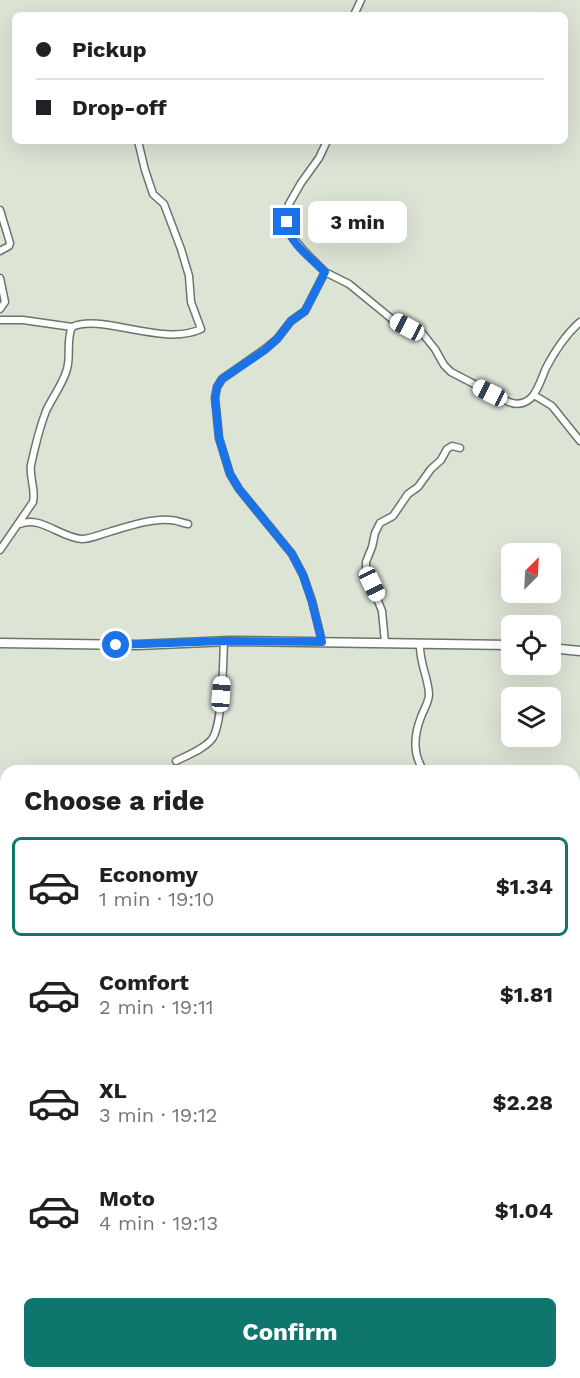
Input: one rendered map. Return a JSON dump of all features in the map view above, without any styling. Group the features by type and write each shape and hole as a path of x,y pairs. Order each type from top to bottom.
{"street":[{"path":"0,320 23,320 72,327 93,325 165,334 188,333 200,329 181,249 164,204 154,197 139,144"},
{"path":"326,144 320,158 289,204 286,217 288,232 325,272 349,284 393,320 423,334 444,365 460,377 513,404 526,401 534,395 552,356 567,334 580,322"},
{"path":"0,210 10,243 0,251"},
{"path":"322,642 303,575 292,554 239,489 230,474 219,438 215,398 217,387 222,379 265,350 291,321 305,311 325,272"},
{"path":"0,278 5,302 0,309"},
{"path":"0,550 33,502 35,492 30,472 31,462 44,416 66,372 72,327"},
{"path":"534,395 552,406 580,441"},
{"path":"385,643 382,611 366,566 375,533 380,523 393,516 408,494 418,487 441,460 447,449 452,446 460,448"},
{"path":"17,526 24,522 34,522 65,536 85,539 156,520 188,524"},
{"path":"176,761 208,743 217,729 224,641"},
{"path":"0,643 137,645 224,641 501,645"},
{"path":"420,643 420,660 429,697 415,732 416,749 421,765"},
{"path":"561,649 580,651"}],"route":[{"path":"116,645 207,641 322,642 303,575 292,554 239,489 230,474 219,438 216,411 215,398 222,379 265,350 284,332 291,321 305,311 325,272 294,240 288,232 287,222"}]}
